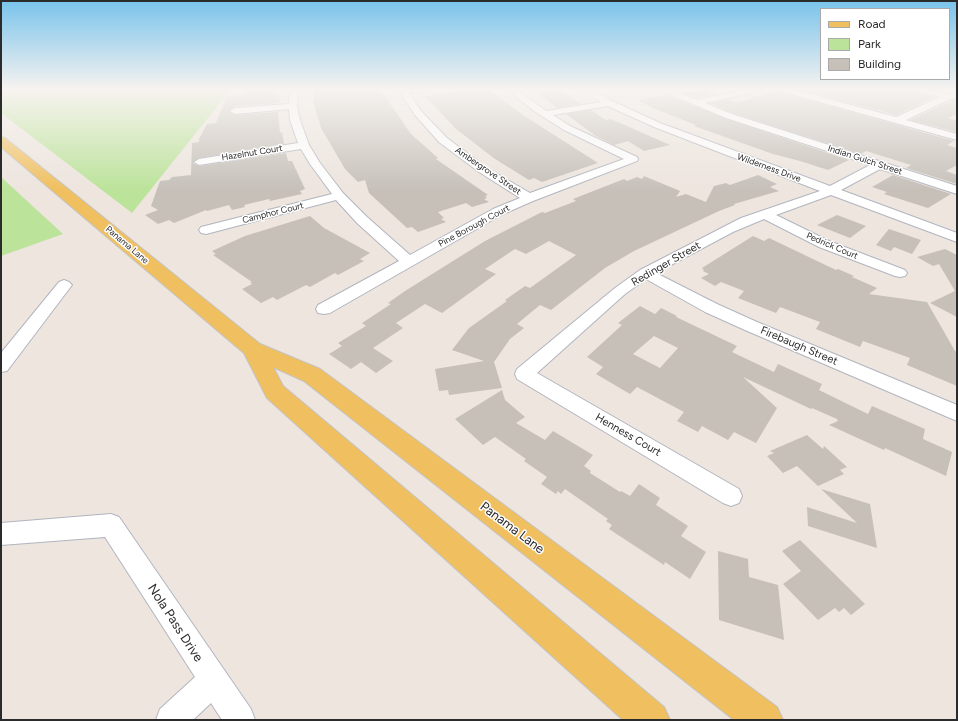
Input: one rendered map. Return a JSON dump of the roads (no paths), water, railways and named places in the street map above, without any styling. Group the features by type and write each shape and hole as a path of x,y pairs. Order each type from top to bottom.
{"main road":[{"name":"Panama Lane","path":"1,141 252,350 312,375 764,720"},
{"name":"Panama Lane","path":"252,350 275,392 652,720"}],"street":[{"path":"297,123 304,145 314,164 339,196 362,220 408,261"},
{"name":"Ambergrove Street","path":"427,123 443,140 483,170 529,198"},
{"name":"Pine Borough Court","path":"324,309 468,228 529,198 633,160 595,142 560,123"},
{"name":"Wilderness Drive","path":"653,123 957,238"},
{"name":"Indian Gulch Street","path":"753,123 957,190"},
{"path":"908,123 957,136"},
{"name":"Hazelnut Court","path":"199,162 304,145"},
{"name":"Redinger Street","path":"524,374 620,291 645,273 728,229 766,214 804,202 830,191 879,165"},
{"name":"Camphor Court","path":"206,230 339,196"},
{"name":"Pedrick Court","path":"766,214 824,244 900,273"},
{"name":"Firebaugh Street","path":"645,273 683,294 751,326 957,413"},
{"path":"1,366 7,352 64,285"},
{"name":"Henness Court","path":"524,374 731,496"},
{"name":"Nola Pass Drive","path":"1,534 111,525 240,720"},
{"path":"171,720 213,681"}]}
